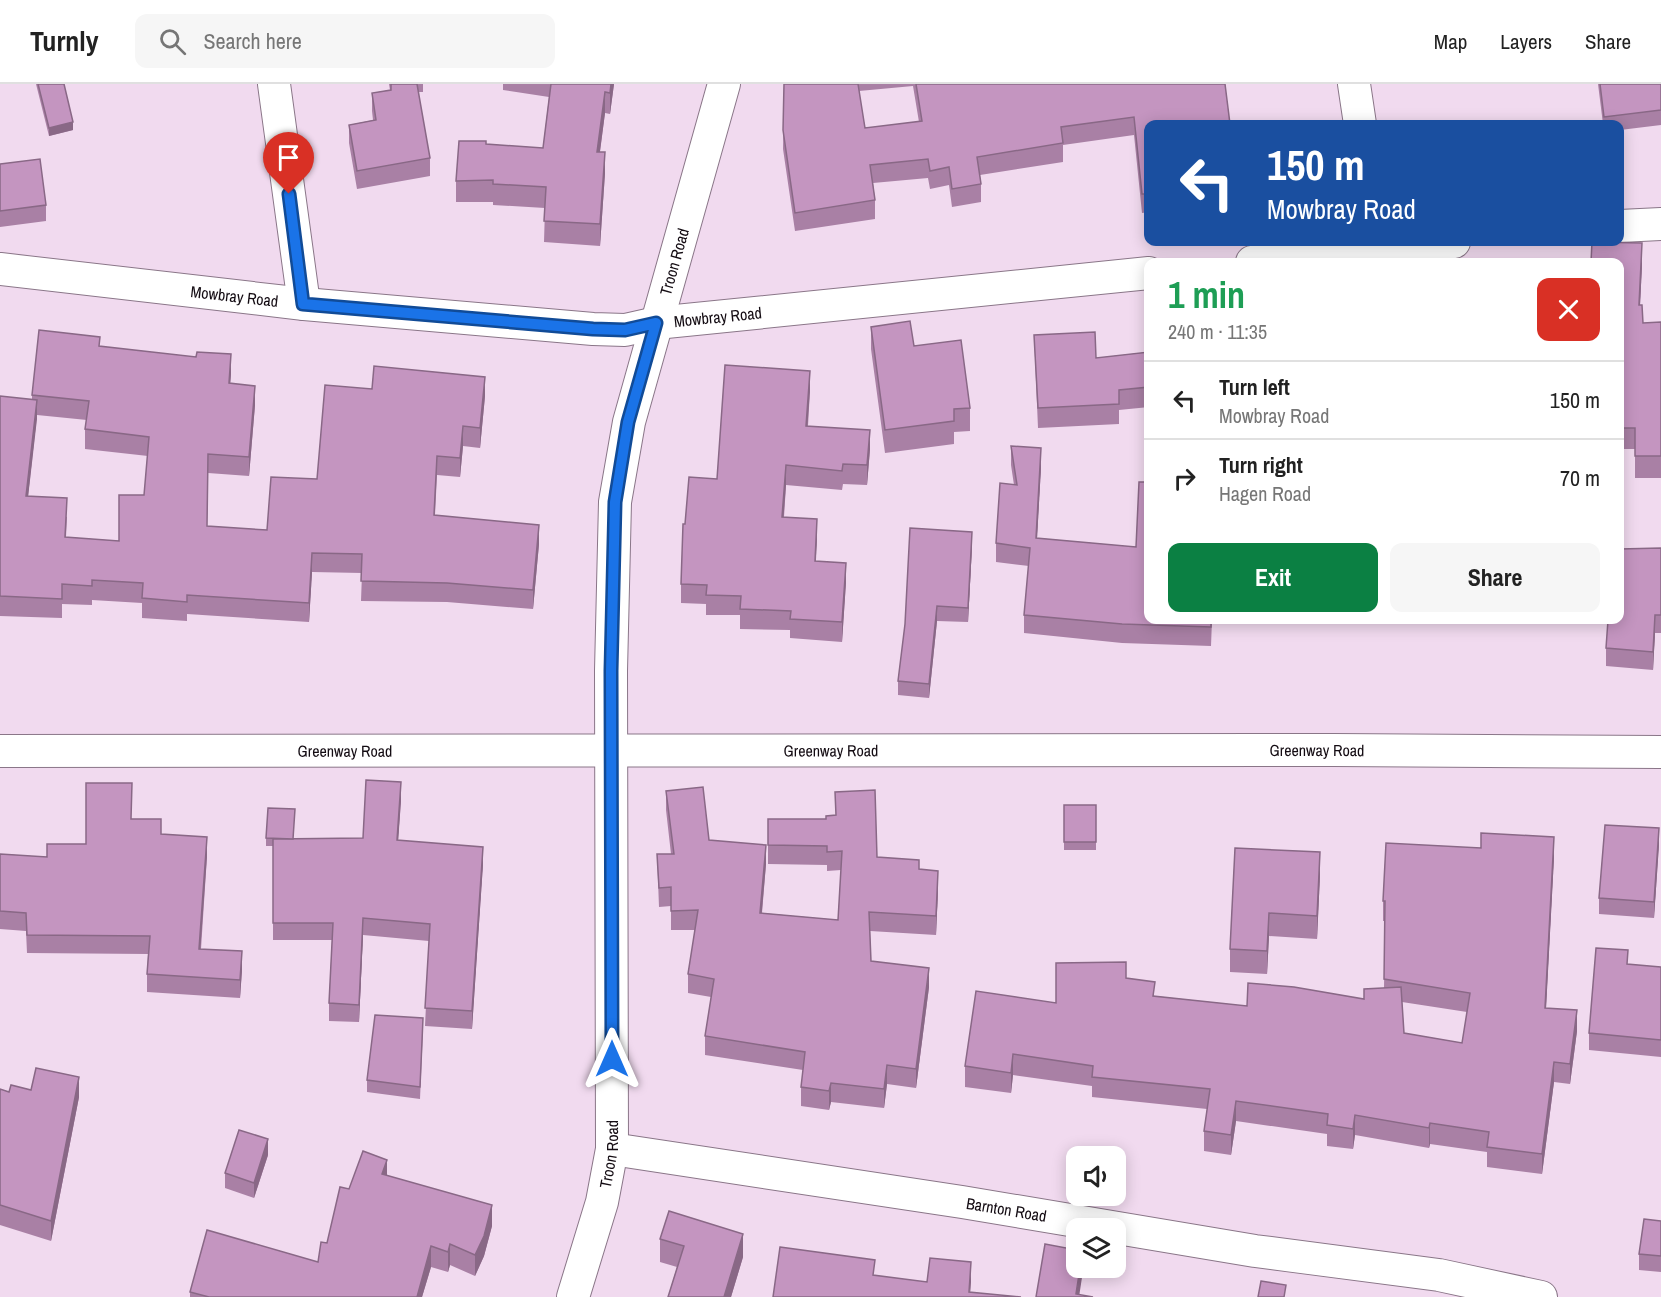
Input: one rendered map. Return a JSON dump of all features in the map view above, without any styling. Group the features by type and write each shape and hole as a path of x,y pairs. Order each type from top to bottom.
{"street":[{"path":"274,84 303,304"},
{"name":"Troon Road","path":"573,1297 602,1202 612,1149 610,751 615,502 628,422 724,84"},
{"path":"1354,84 1359,120"},
{"path":"1624,226 1661,224"},
{"path":"1281,258 1370,246"},
{"name":"Mowbray Road","path":"0,269 303,304 625,330 656,323 1144,274"},
{"name":"Greenway Road","path":"0,751 1346,750 1661,752"},
{"name":"Barnton Road","path":"612,1149 962,1202 1255,1251 1439,1275 1541,1297"}],"building":[{"path":"38,84 64,84 73,122 49,128"},
{"path":"391,84 417,84 430,158 357,171 349,125 376,120 372,93 391,90"},
{"path":"551,84 611,84 610,93 605,92 597,152 605,152 600,224 544,221 546,187 493,184 493,180 456,181 459,141 486,141 486,144 543,148"},
{"path":"784,84 858,84 865,128 922,121 916,84 1225,84 1230,120 1144,120 1144,194 1142,194 1134,117 1061,127 1063,143 977,157 981,184 952,189 949,167 930,171 928,159 870,165 875,200 795,213 783,130"},
{"path":"1600,84 1661,84 1661,110 1604,117"},
{"path":"40,159 46,205 0,211 0,164"},
{"path":"1624,243 1642,243 1639,305 1642,305 1643,323 1661,322 1661,456 1635,456 1635,428 1624,428 1624,258 1591,258 1592,246 1624,246"},
{"path":"910,321 914,346 961,340 970,408 954,409 954,421 885,430 871,327"},
{"path":"39,330 100,337 99,346 196,357 197,352 231,354 229,383 255,386 249,457 208,454 207,526 267,530 271,477 317,479 325,385 372,389 374,366 485,377 480,428 463,426 460,458 437,456 434,515 539,525 533,590 447,583 361,581 362,554 312,553 309,603 187,595 187,602 142,598 143,583 92,580 92,586 62,584 62,599 0,596 0,396 37,400 26,496 67,498 65,537 119,541 119,495 144,495 149,437 85,429 89,401 32,395"},
{"path":"1095,332 1096,358 1144,353 1144,388 1119,390 1119,404 1038,408 1034,335"},
{"path":"725,365 810,371 806,426 870,430 867,465 843,464 842,471 786,465 782,517 817,519 815,561 846,563 842,622 790,619 791,611 740,609 741,596 706,595 707,585 681,584 683,524 685,524 689,477 717,479"},
{"path":"1011,446 1041,448 1036,538 1136,547 1139,482 1144,482 1144,624 1211,624 1211,627 1122,624 1024,615 1030,548 996,543 1000,483 1017,485"},
{"path":"910,528 972,532 968,608 937,606 929,684 898,681 905,624"},
{"path":"1661,548 1661,615 1655,615 1653,652 1606,648 1608,624 1624,624 1624,549"},
{"path":"366,780 401,782 397,840 483,847 472,1011 425,1008 430,924 363,918 359,1005 329,1003 333,923 273,923 273,839 363,838"},
{"path":"86,783 132,783 131,819 161,819 161,834 207,837 199,949 242,951 240,980 147,974 150,936 27,935 26,913 0,911 0,854 47,857 47,844 86,844"},
{"path":"703,787 709,840 766,845 760,913 838,920 842,851 827,852 827,846 768,845 768,819 826,819 826,816 836,815 835,792 875,790 877,857 919,860 919,869 938,871 936,916 869,912 871,961 929,968 916,1069 887,1065 884,1089 831,1083 829,1091 801,1087 805,1052 705,1036 714,979 688,974 698,910 671,911 671,887 659,888 657,854 674,854 666,791"},
{"path":"1064,805 1096,805 1096,842 1064,842"},
{"path":"268,808 295,809 293,839 266,838"},
{"path":"1605,825 1659,828 1654,902 1599,898"},
{"path":"1481,833 1554,837 1545,1008 1577,1010 1570,1064 1554,1062 1542,1154 1487,1147 1489,1132 1430,1123 1429,1128 1355,1115 1353,1129 1327,1125 1328,1114 1236,1101 1231,1135 1204,1131 1210,1089 1092,1077 1093,1066 1013,1054 1011,1073 965,1066 976,991 1056,1003 1056,963 1126,962 1126,978 1155,982 1153,996 1247,1006 1248,983 1294,987 1364,999 1364,989 1401,987 1404,1033 1462,1043 1470,993 1384,979 1385,901 1383,901 1386,843 1481,848"},
{"path":"1235,848 1320,852 1317,916 1269,913 1267,951 1230,949"},
{"path":"1596,948 1628,950 1627,964 1661,967 1661,1040 1589,1033"},
{"path":"375,1015 423,1018 420,1087 367,1080"},
{"path":"36,1068 79,1077 51,1221 0,1205 0,1089 9,1092 11,1085 31,1090"},
{"path":"239,1130 268,1139 254,1183 225,1173"},
{"path":"363,1151 387,1160 382,1174 492,1205 484,1236 475,1255 450,1244 448,1252 431,1246 417,1297 209,1297 190,1292 207,1230 318,1262 321,1242 327,1243 340,1187 349,1189"},
{"path":"669,1211 743,1234 724,1297 668,1297 684,1246 660,1239"},
{"path":"1644,1219 1661,1221 1661,1256 1639,1254"},
{"path":"1045,1244 1066,1248 1066,1278 1078,1278 1076,1294 1093,1297 1036,1297"},
{"path":"780,1247 875,1260 873,1275 927,1282 930,1258 971,1262 969,1292 1021,1297 773,1297"},
{"path":"1261,1281 1286,1285 1284,1297 1258,1297"}],"route":[{"path":"289,194 303,304 593,329 625,330 656,323 628,422 615,502 611,671 612,1059"}]}
